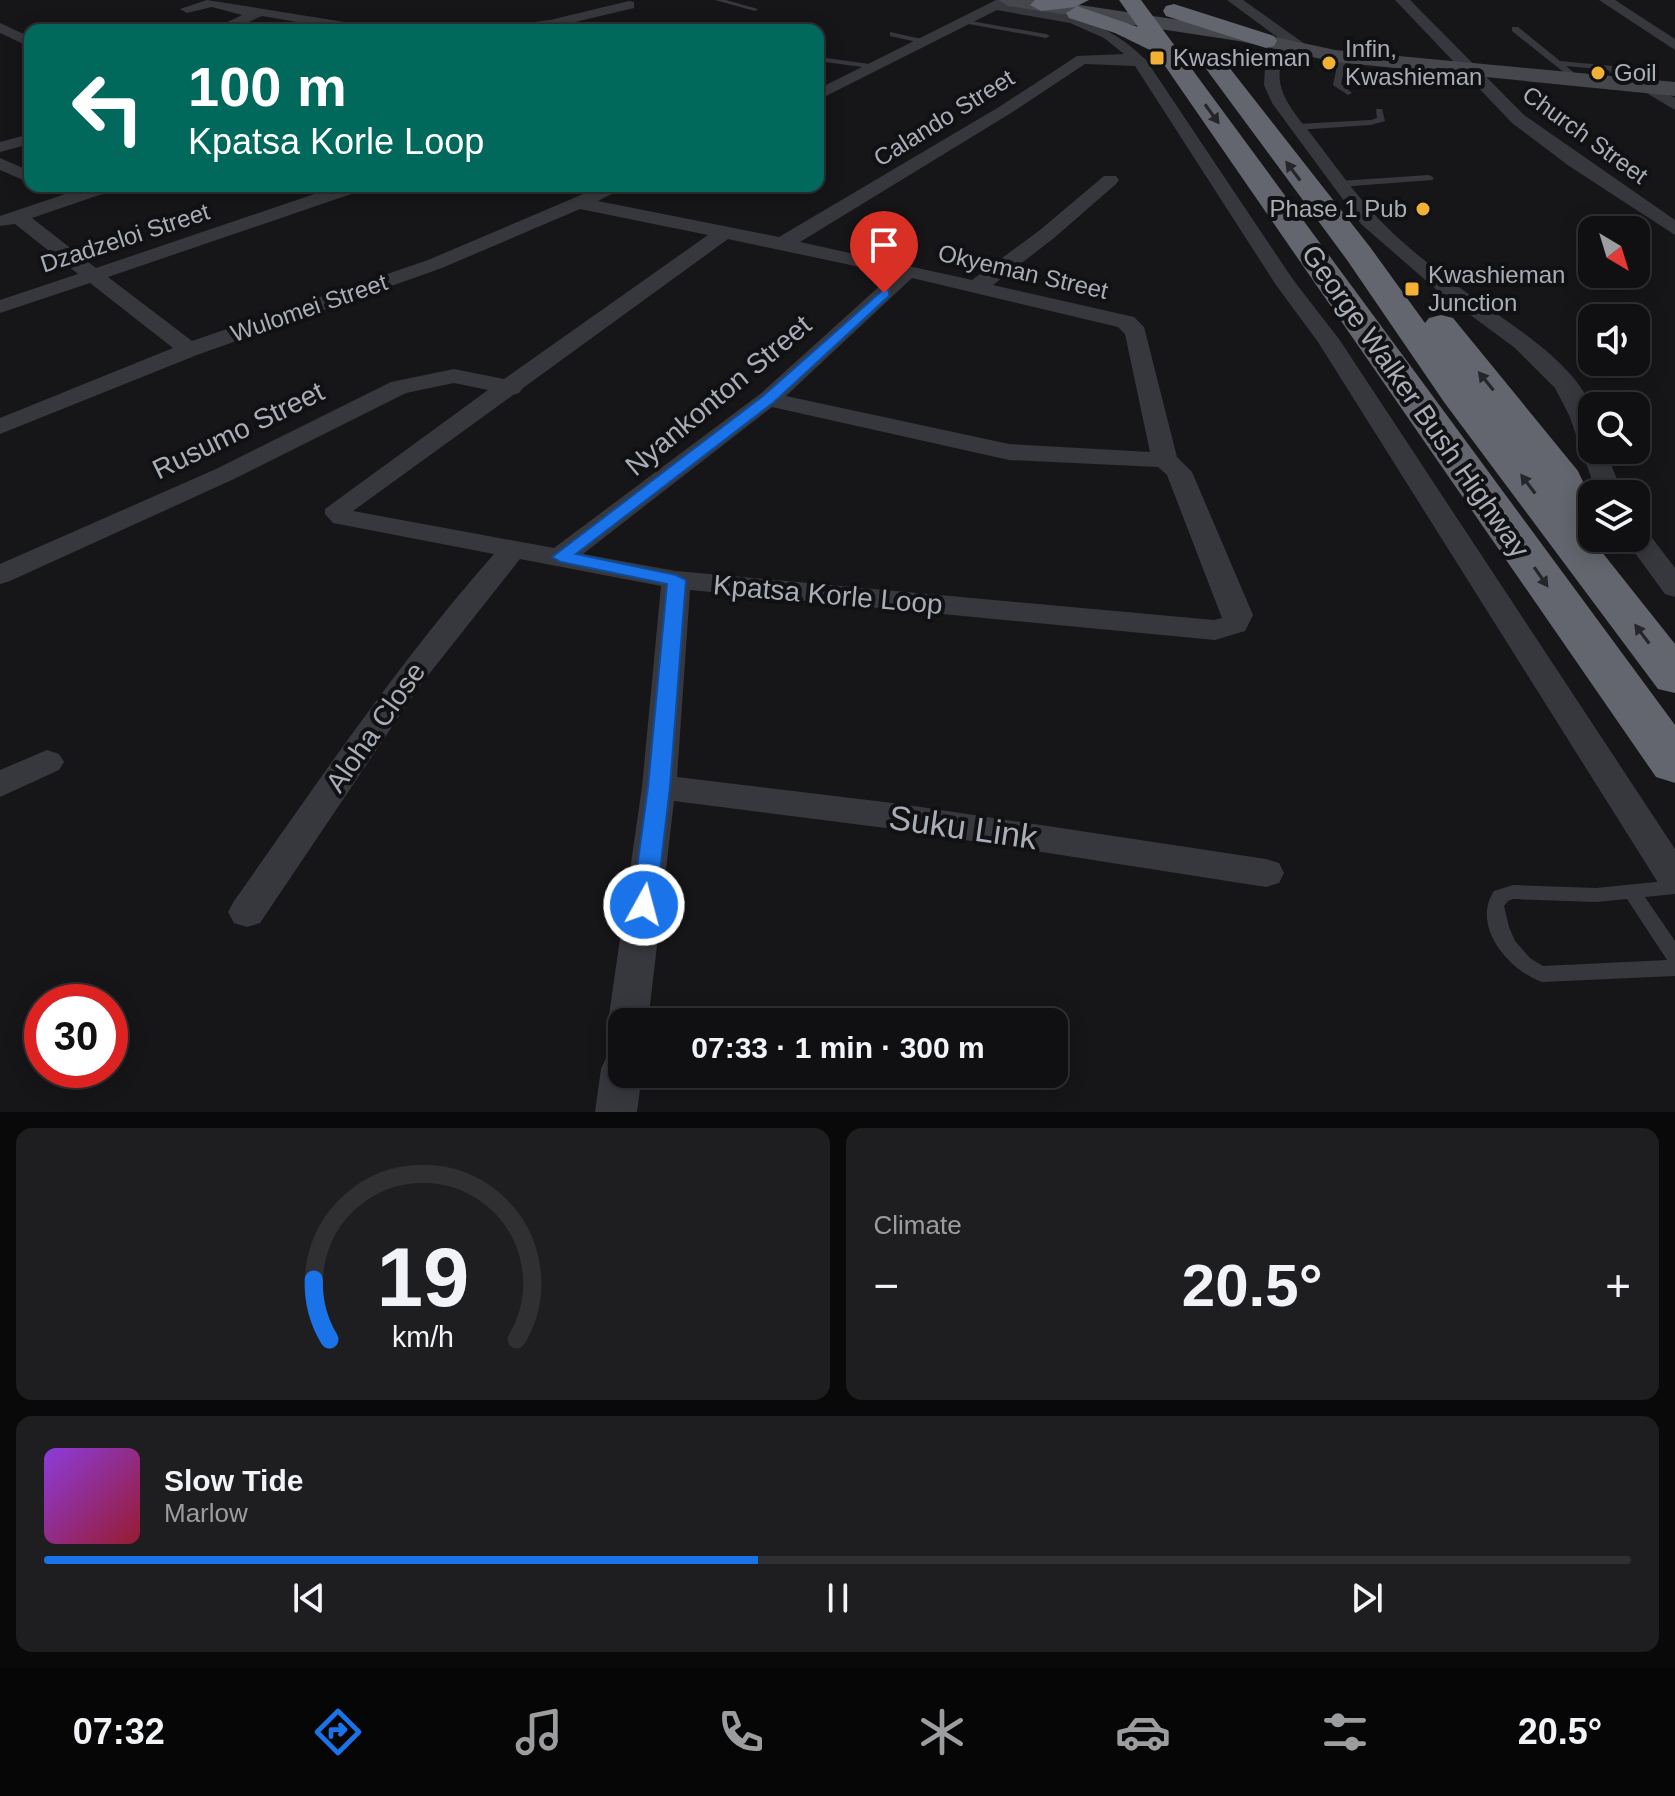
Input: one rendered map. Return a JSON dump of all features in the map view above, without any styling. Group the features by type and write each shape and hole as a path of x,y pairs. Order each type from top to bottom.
{"highway":[{"path":"1020,2 1077,6 1123,28 1159,25 1289,48"},
{"name":"George Walker Bush Highway","path":"1159,25 1239,70 1359,254 1438,321 1558,471 1610,591 1675,677"},
{"name":"George Walker Bush Highway","path":"1159,25 1675,764"},
{"path":"1239,70 1289,48"}],"main road":[{"path":"1020,2 1159,25"},
{"path":"1077,6 1159,25"},
{"path":"1289,48 1474,71 1675,89"}],"street":[{"path":"1234,0 1289,48 1273,67 1269,79 1272,89 1359,209 1444,286 1541,359 1562,381 1578,405"},
{"name":"Church Street","path":"1402,0 1434,28 1519,120 1675,229"},
{"path":"1606,0 1675,46"},
{"path":"824,92 965,22 1020,2 1115,36 1159,25 1286,285 1328,339 1675,879"},
{"path":"187,9 212,3 255,14"},
{"path":"550,24 628,8"},
{"path":"232,24 268,12 335,24"},
{"name":"Calando Street","path":"782,244 1005,110 1082,59 1159,25"},
{"path":"0,27 24,40"},
{"path":"1637,85 1675,105"},
{"path":"0,147 24,141"},
{"path":"0,163 24,175"},
{"path":"976,287 1047,234 1110,180"},
{"path":"56,192 68,198"},
{"path":"9,219 88,192"},
{"name":"Dzadzeloi Street","path":"0,307 338,192"},
{"name":"Wulomei Street","path":"0,427 189,350 435,264 604,192"},
{"name":"Okyeman Street","path":"579,203 782,244 1126,322"},
{"path":"9,219 96,275 189,350"},
{"name":"Kpatsa Korle Loop","path":"723,233 511,388 338,509 338,514 676,580 1215,630 1226,628 1234,624 1238,615 1179,472 1165,460 1136,332 1126,322"},
{"name":"Nyankonton Street","path":"561,557 768,399 907,272"},
{"name":"Rusumo Street","path":"0,575 225,474 399,387 454,376 511,388"},
{"path":"768,399 1009,452 1165,460"},
{"name":"Aloha Close","path":"247,912 412,672 460,609 513,549"},
{"path":"1648,552 1675,588"},
{"path":"630,1008 659,787 676,580"},
{"path":"0,785 47,762"},
{"name":"Suku Link","path":"659,787 901,817 1266,873"},
{"path":"616,1112 619,1088"}],"lane":[{"path":"718,0 755,9"},
{"path":"965,22 1046,36"},
{"path":"1515,29 1579,80"},
{"path":"893,34 926,42"},
{"path":"1343,57 1337,85 1348,93"},
{"path":"824,60 877,67"},
{"path":"1557,63 1610,68 1637,85"},
{"path":"1297,127 1371,122 1382,119 1379,111"},
{"path":"1339,184 1429,178"},
{"path":"1675,887 1571,896 1513,892 1497,900 1496,911 1512,955 1529,969 1542,974 1675,968"},
{"path":"1631,891 1675,956"}],"place":[{"name":"Kwashieman","path":"1157,58"},
{"name":"Infin, Kwashieman","path":"1329,63"},
{"name":"Goil","path":"1598,73"},
{"name":"Phase 1 Pub","path":"1423,209"},
{"name":"Kwashieman Junction","path":"1412,289"}],"route":[{"path":"644,905 659,787 676,580 561,557 768,399 884,293"}]}
